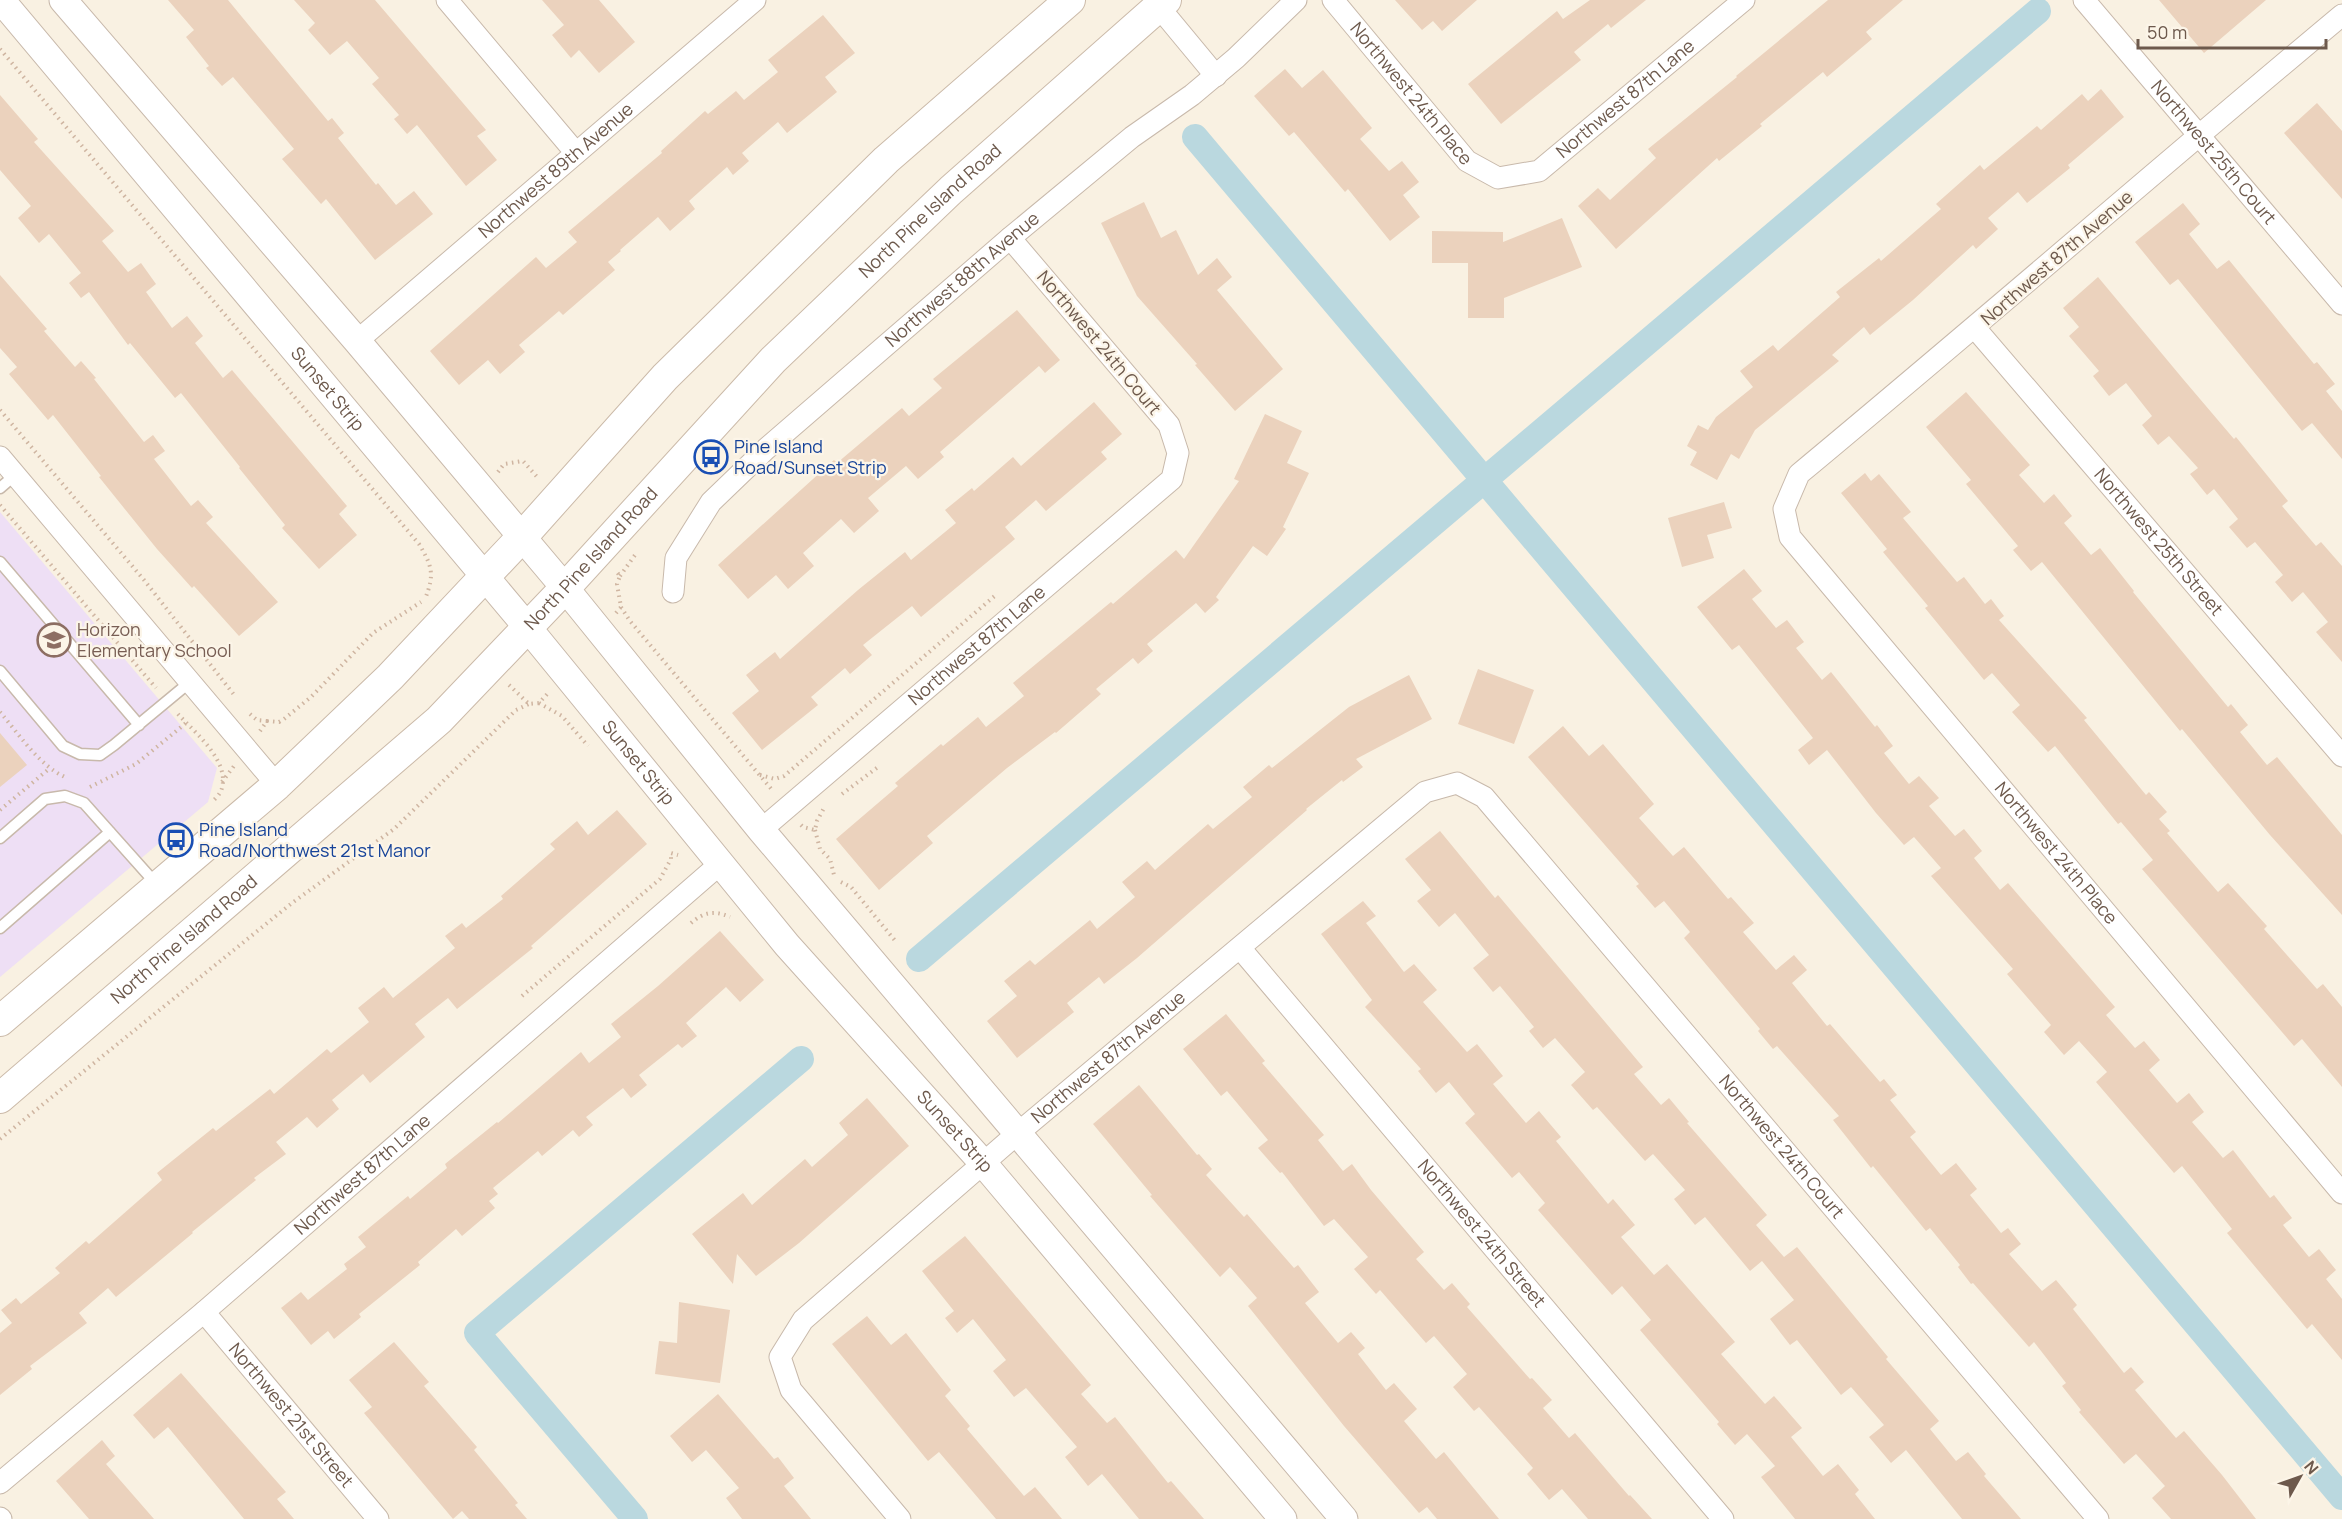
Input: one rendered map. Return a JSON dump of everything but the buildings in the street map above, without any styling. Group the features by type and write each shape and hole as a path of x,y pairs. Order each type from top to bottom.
{"main road":[{"path":"0,1021 277,784 390,677 522,537 665,377 886,160 1070,0"},
{"name":"North Pine Island Road","path":"0,1098 430,728 528,628 773,360 951,190 1161,2"}],"street":[{"name":"Sunset Strip","path":"1,0 528,628 788,945 983,1163 1283,1519"},
{"path":"63,0 357,341 565,588 761,830 1344,1519"},
{"path":"447,0 576,153"},
{"name":"Northwest 89th Avenue","path":"357,341 755,0"},
{"name":"Northwest 88th Avenue","path":"673,592 676,558 711,502 766,448 1010,238 1132,137 1215,76 1296,0"},
{"name":"Northwest 24th Place","path":"1333,0 1467,161 1498,178"},
{"name":"Northwest 87th Lane","path":"1498,178 1539,171 1744,0"},
{"name":"Northwest 25th Court","path":"2084,0 2342,304"},
{"path":"1161,2 1215,76"},
{"name":"Northwest 87th Avenue","path":"1784,509 1799,474 1975,328 2342,15"},
{"name":"Northwest 24th Court","path":"1010,238 1169,425 1178,453"},
{"name":"Northwest 25th Street","path":"1975,328 2342,756"},
{"name":"Northwest 87th Lane","path":"761,830 1172,479 1178,453"},
{"path":"0,457 8,481 190,682 277,784"},
{"name":"Northwest 24th Place","path":"1784,509 1790,537 2342,1193"},
{"name":"Northwest 87th Avenue","path":"900,1519 791,1390 780,1357 803,1320 1018,1133 1425,792 1457,783"},
{"name":"Northwest 24th Court","path":"1457,783 1484,797 2098,1519"},
{"name":"Northwest 87th Lane","path":"0,1483 204,1312 720,864"},
{"name":"Northwest 24th Street","path":"1240,948 1723,1519"},
{"name":"Northwest 21st Street","path":"204,1312 378,1519"}],"lane":[{"path":"0,562 139,725"},
{"path":"0,671 63,746 80,754 100,755 190,682"},
{"path":"0,838 45,799 65,796 84,803 158,886"},
{"path":"0,928 110,832"}],"path":[{"path":"0,49 411,535 430,564"},
{"path":"0,410 144,580"},
{"path":"0,505 218,760"},
{"path":"759,775 775,779 784,776 998,594"},
{"path":"267,721 279,722 284,719 311,697 374,633 424,600"},
{"path":"621,607 630,621 803,827 815,830"},
{"path":"0,1139 292,903 393,829 516,710 530,704"},
{"path":"90,788 136,764 186,723"},
{"path":"841,795 878,767"},
{"path":"0,810 50,768"},
{"path":"832,801 823,808 817,821 815,830 820,849 830,859 835,879 851,887 897,943"},
{"path":"686,927 707,913 718,912 732,918"}],"shaded area":[{"name":"Horizon Elementary School","path":"0,512 217,768 208,802 0,977"}],"waterway":[{"path":"919,959 2038,11"},
{"path":"1195,137 2342,1497"},
{"path":"635,1519 477,1333 801,1059"}],"place":[{"name":"Pine Island Road/Sunset Strip","path":"711,457"},
{"name":"Horizon Elementary School","path":"54,640"},
{"name":"Pine Island Road/Northwest 21st Manor","path":"176,840"}]}
